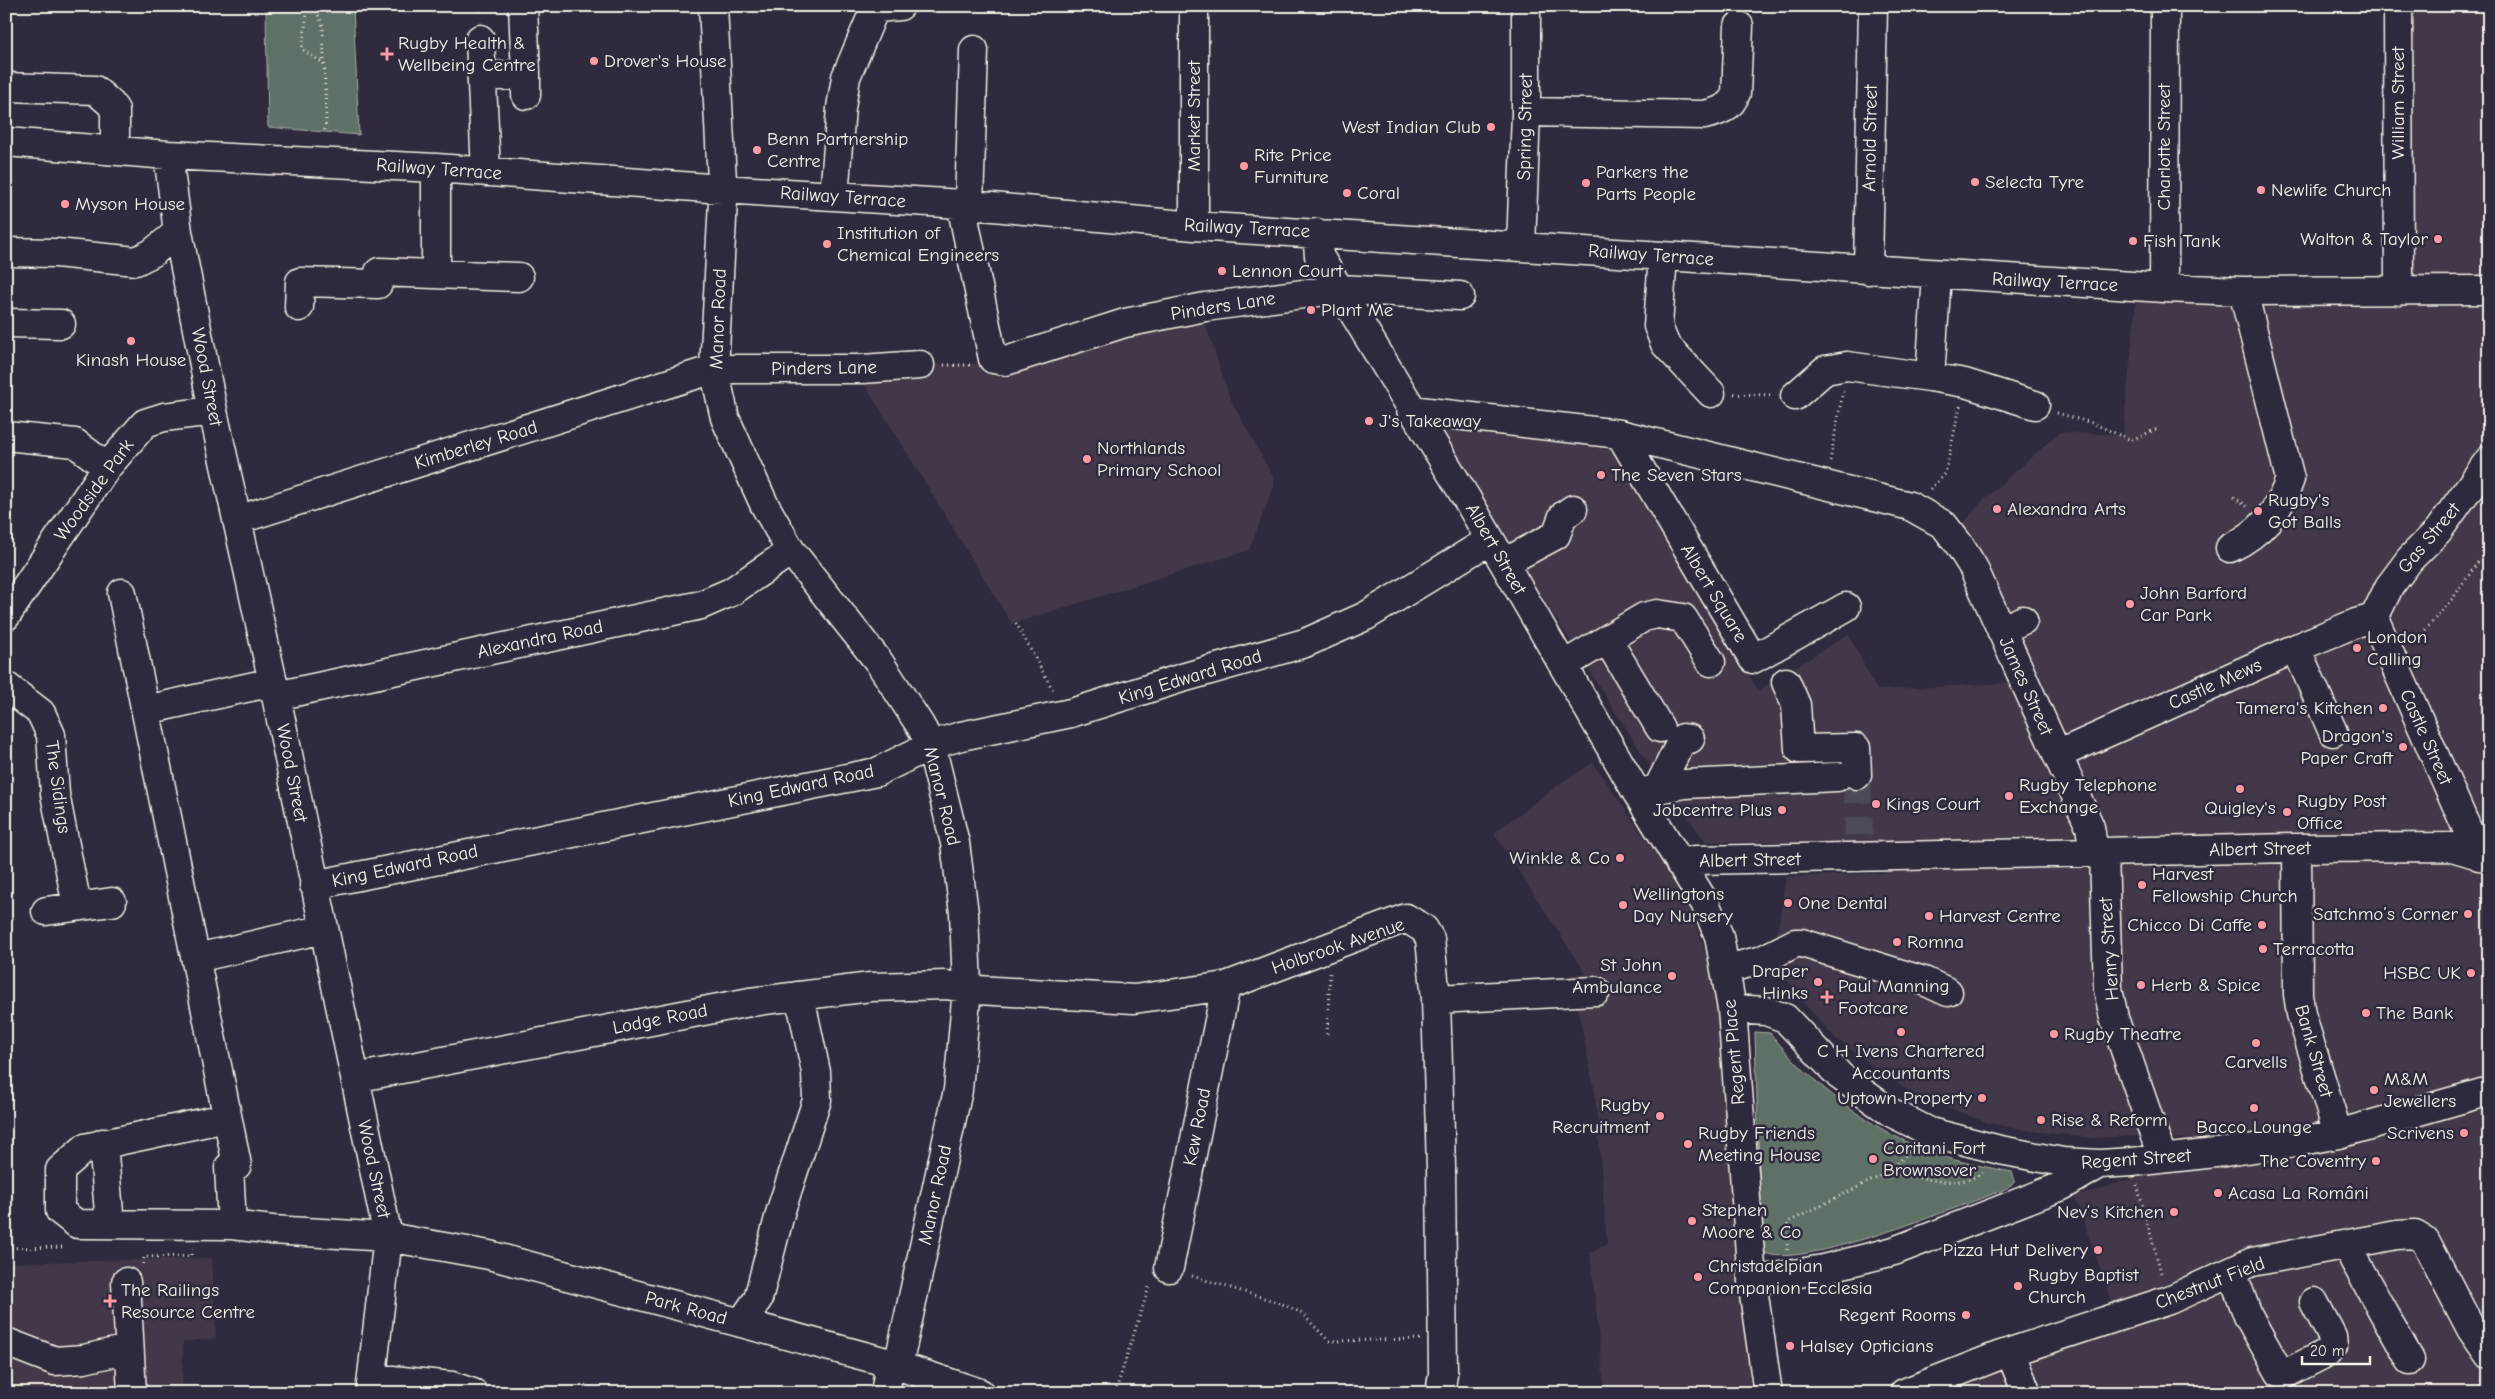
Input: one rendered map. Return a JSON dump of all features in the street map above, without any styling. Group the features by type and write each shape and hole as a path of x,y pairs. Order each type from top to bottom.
{"street":[{"path":"483,77 522,81 523,6"},
{"name":"Manor Road","path":"713,6 722,189 714,369 725,418 764,504 791,551 879,662 931,746 955,843 964,913 967,988 958,1090 894,1365 885,1393"},
{"name":"Market Street","path":"1194,6 1194,226"},
{"name":"Spring Street","path":"1521,247 1526,112 1526,6"},
{"name":"Arnold Street","path":"1868,270 1873,6"},
{"name":"Charlotte Street","path":"2164,6 2164,288"},
{"name":"William Street","path":"2398,6 2399,291"},
{"path":"834,196 841,108 846,77 884,7"},
{"path":"1526,112 1704,115 1719,111 1734,100 1736,93 1739,26"},
{"path":"480,39 486,172"},
{"path":"974,50 965,204 993,359"},
{"path":"6,87 95,90 115,110 114,150"},
{"name":"Railway Terrace","path":"6,142 168,155 436,168 722,189 965,204 1194,226 1317,232 1937,275 2164,288 2216,280 2243,291 2489,290"},
{"name":"Wood Street","path":"168,155 178,232 213,411 275,689 388,1237 371,1386"},
{"path":"436,168 436,274"},
{"path":"6,252 56,253 136,261 152,253 178,232"},
{"name":"Albert Street","path":"1317,232 1319,256 1341,289 1411,410 1564,664 1647,790 1680,864 1695,860 1860,846 2099,852 2452,847 2484,857"},
{"path":"1663,256 1658,326 1665,344 1711,393"},
{"path":"299,307 300,282 378,284 378,272 519,277"},
{"path":"1930,377 1937,275"},
{"name":"Pinders Lane","path":"993,359 1006,361 1143,319 1205,307 1341,289 1460,296"},
{"path":"2230,548 2249,538 2267,524 2283,498 2290,479 2243,291"},
{"path":"6,323 61,324"},
{"name":"Pinders Lane","path":"714,369 862,369 920,365"},
{"path":"1795,396 1825,370 1847,366 1965,383 2035,405"},
{"name":"Kimberley Road","path":"237,520 714,369"},
{"path":"1411,410 1620,434 1910,506"},
{"name":"Woodside Park","path":"6,616 107,467 145,423 164,417 213,411"},
{"name":"Albert Square","path":"1620,434 1753,659 1846,607"},
{"path":"6,436 75,443 107,467"},
{"name":"Gas Street","path":"2374,618 2389,587 2410,559 2444,524 2489,460"},
{"name":"James Street","path":"1910,506 1944,525 2012,625 2057,755 2090,827 2099,852"},
{"path":"1504,563 1556,535 1563,516 1573,509"},
{"name":"King Edward Road","path":"314,885 877,772 931,746 961,736 1063,715 1305,643 1366,616 1490,540"},
{"name":"Alexandra Road","path":"146,710 275,689 701,605 731,592 791,551"},
{"path":"122,592 237,1165 229,1167 232,1225"},
{"path":"1564,664 1644,617 1657,614 1683,618 1710,662"},
{"name":"Castle Mews","path":"2057,755 2296,648 2356,623 2374,618"},
{"name":"Castle Street","path":"2374,618 2392,661 2484,857"},
{"path":"1607,639 1660,728"},
{"path":"2296,648 2333,732"},
{"path":"1647,790 1684,784 1847,776 1856,748 1799,749 1796,705 1786,682"},
{"name":"The Sidings","path":"6,686 41,713 51,734 55,794 78,906"},
{"path":"1647,790 1683,738 1690,739"},
{"name":"Bank Street","path":"2297,848 2298,994 2301,1014 2338,1134"},
{"name":"Henry Street","path":"2099,852 2108,989 2114,1018 2162,1158"},
{"name":"Regent Place","path":"1680,864 1705,903 1719,936 1726,969 1732,1009 1760,1280 1768,1393"},
{"path":"46,911 112,902"},
{"name":"Holbrook Avenue","path":"967,988 1040,995 1134,999 1226,986 1406,918 1416,922 1430,938 1436,999 1441,1167 1443,1374 1440,1393"},
{"path":"196,958 324,929"},
{"path":"1726,969 1762,960 1795,943 1802,943 1924,981 1948,992"},
{"name":"Lodge Road","path":"355,1078 750,1002 871,987 946,985 967,988"},
{"name":"Kew Road","path":"1169,1268 1226,986"},
{"path":"1436,999 1596,991"},
{"path":"741,1323 758,1299 781,1210 817,1100 816,1072 803,1010 797,996"},
{"name":"Regent Street","path":"1732,1009 1766,1011 1785,1018 1840,1076 1890,1112 1930,1132 2000,1150 2062,1162 2100,1164 2132,1162 2225,1152 2338,1134 2489,1091"},
{"path":"110,1224 103,1144 216,1120"},
{"name":"Park Road","path":"103,1144 85,1148 71,1158 60,1170 60,1211 77,1224 232,1225 272,1230 388,1237 490,1255 894,1365 980,1393"},
{"path":"1760,1280 1823,1269 1894,1251 2062,1186 2100,1164"},
{"name":"Chestnut Field","path":"1904,1393 2010,1352 2169,1300 2252,1262 2397,1235 2415,1234 2426,1240 2471,1329 2489,1355"},
{"path":"2348,1244 2354,1260 2410,1360"},
{"path":"2232,1272 2248,1316 2280,1373 2285,1374 2328,1352 2333,1346 2332,1336 2314,1302"},
{"path":"131,1273 128,1349 132,1393"},
{"path":"6,1342 55,1361 84,1359 128,1349"},
{"path":"2010,1352 2027,1393"},
{"path":"371,1386 452,1386 473,1393"}],"path":[{"path":"308,6 302,50 324,63"},
{"path":"314,6 322,26 324,133"},
{"path":"920,365 978,365 993,359"},
{"path":"1826,485 1847,366"},
{"path":"1910,506 1924,496 1945,474 1965,383"},
{"path":"1711,393 1795,396"},
{"path":"2035,405 2080,421 2092,423 2131,440 2157,429"},
{"path":"2392,661 2432,624 2478,562"},
{"path":"1016,623 1058,698 1063,715"},
{"path":"1327,1034 1332,946"},
{"path":"1760,1280 1787,1255 1788,1222 1887,1174 1930,1132"},
{"path":"1887,1174 1946,1183 1976,1178 1993,1165 2000,1150"},
{"path":"2132,1162 2138,1192 2169,1300"},
{"path":"131,1273 143,1264 144,1257 191,1256 192,1246"},
{"path":"1115,1393 1151,1282 1169,1268 1300,1312 1329,1341 1442,1338"}],"shaded area":[{"path":"2407,6 2489,6 2489,1389 2481,1393 1927,1393 2086,1338 2122,1331 2075,1197 2134,1178 2183,1167 2224,1141 2135,1136 2093,1138 2031,1131 1988,1123 1916,1095 1875,1068 1837,1039 1806,1006 1773,960 1786,877 2130,863 2107,831 1978,550 1962,525 1984,499 2060,432 2123,435 2136,302 2285,304 2404,293"},
{"name":"Northlands Primary School","path":"1202,314 1230,398 1274,479 1274,486 1249,550 1012,624 862,380 900,364 991,364"},
{"path":"1431,422 1623,452 1758,691 1848,634 1877,690 2008,683 2082,841 1706,842 1643,755"},
{"path":"1593,763 1684,895 1713,970 1719,1016 1751,1393 1605,1393 1590,1253 1607,1244 1595,1093 1571,975 1586,974 1494,833 1562,782"},
{"name":"The Railings Resource Centre","path":"212,1258 216,1338 183,1342 182,1392 165,1389 165,1393 6,1393 6,1263"}],"green space":[{"path":"266,6 353,6 359,135 268,127"},
{"path":"1755,1032 1770,1033 1787,1053 1825,1089 1890,1134 1938,1155 1965,1163 2012,1172 2015,1181 2011,1186 2001,1191 1917,1222 1842,1245 1808,1253 1781,1256 1763,1252"}],"tunnel":[{"path":"1857,775 1859,835"}],"place":[{"name":"Rugby Health & Wellbeing Centre","path":"387,54"},
{"name":"Drover's House","path":"594,61"},
{"name":"West Indian Club","path":"1491,127"},
{"name":"Benn Partnership Centre","path":"757,150"},
{"name":"Rite Price Furniture","path":"1244,166"},
{"name":"Selecta Tyre","path":"1975,182"},
{"name":"Parkers the Parts People","path":"1586,183"},
{"name":"Newlife Church","path":"2261,190"},
{"name":"Coral","path":"1347,193"},
{"name":"Myson House","path":"65,204"},
{"name":"Walton & Taylor","path":"2438,239"},
{"name":"Fish Tank","path":"2133,241"},
{"name":"Institution of Chemical Engineers","path":"827,244"},
{"name":"Lennon Court","path":"1222,271"},
{"name":"Plant Me","path":"1311,310"},
{"name":"Kinash House","path":"131,341"},
{"name":"J's Takeaway","path":"1369,421"},
{"name":"Northlands Primary School","path":"1087,459"},
{"name":"The Seven Stars","path":"1601,475"},
{"name":"Alexandra Arts","path":"1997,509"},
{"name":"Rugby's Got Balls","path":"2258,511"},
{"name":"John Barford Car Park","path":"2130,604"},
{"name":"London Calling","path":"2357,648"},
{"name":"Tamera's Kitchen","path":"2383,708"},
{"name":"Dragon's Paper Craft","path":"2403,747"},
{"name":"Quigley's","path":"2240,789"},
{"name":"Rugby Telephone Exchange","path":"2009,796"},
{"name":"Kings Court","path":"1876,804"},
{"name":"Jobcentre Plus","path":"1782,810"},
{"name":"Rugby Post Office","path":"2287,812"},
{"name":"Winkle & Co","path":"1620,858"},
{"name":"Harvest Fellowship Church","path":"2142,885"},
{"name":"One Dental","path":"1788,903"},
{"name":"Wellingtons Day Nursery","path":"1623,905"},
{"name":"Satchmo’s Corner","path":"2468,914"},
{"name":"Harvest Centre","path":"1929,916"},
{"name":"Chicco Di Caffe","path":"2262,925"},
{"name":"Romna","path":"1897,942"},
{"name":"Terracotta","path":"2263,949"},
{"name":"HSBC UK","path":"2471,973"},
{"name":"St John Ambulance","path":"1672,976"},
{"name":"Draper Hinks","path":"1818,982"},
{"name":"Herb & Spice","path":"2141,985"},
{"name":"Paul Manning Footcare","path":"1827,997"},
{"name":"The Bank","path":"2366,1013"},
{"name":"C H Ivens Chartered Accountants","path":"1901,1032"},
{"name":"Rugby Theatre","path":"2054,1034"},
{"name":"Carvells","path":"2256,1043"},
{"name":"M&M Jewellers","path":"2374,1090"},
{"name":"Uptown Property","path":"1982,1098"},
{"name":"Bacco Lounge","path":"2254,1108"},
{"name":"Rugby Recruitment","path":"1660,1116"},
{"name":"Rise & Reform","path":"2041,1120"},
{"name":"Scrivens","path":"2464,1133"},
{"name":"Rugby Friends Meeting House","path":"1688,1144"},
{"name":"Coritani Fort Brownsover","path":"1873,1159"},
{"name":"The Coventry","path":"2376,1161"},
{"name":"Acasa La Români","path":"2218,1193"},
{"name":"Nev’s Kitchen","path":"2174,1212"},
{"name":"Stephen Moore & Co","path":"1692,1221"},
{"name":"Pizza Hut Delivery","path":"2098,1250"},
{"name":"Christadelpian Companion Ecclesia","path":"1698,1277"},
{"name":"Rugby Baptist Church","path":"2018,1286"},
{"name":"The Railings Resource Centre","path":"110,1301"},
{"name":"Regent Rooms","path":"1966,1315"},
{"name":"Halsey Opticians","path":"1790,1346"}]}
